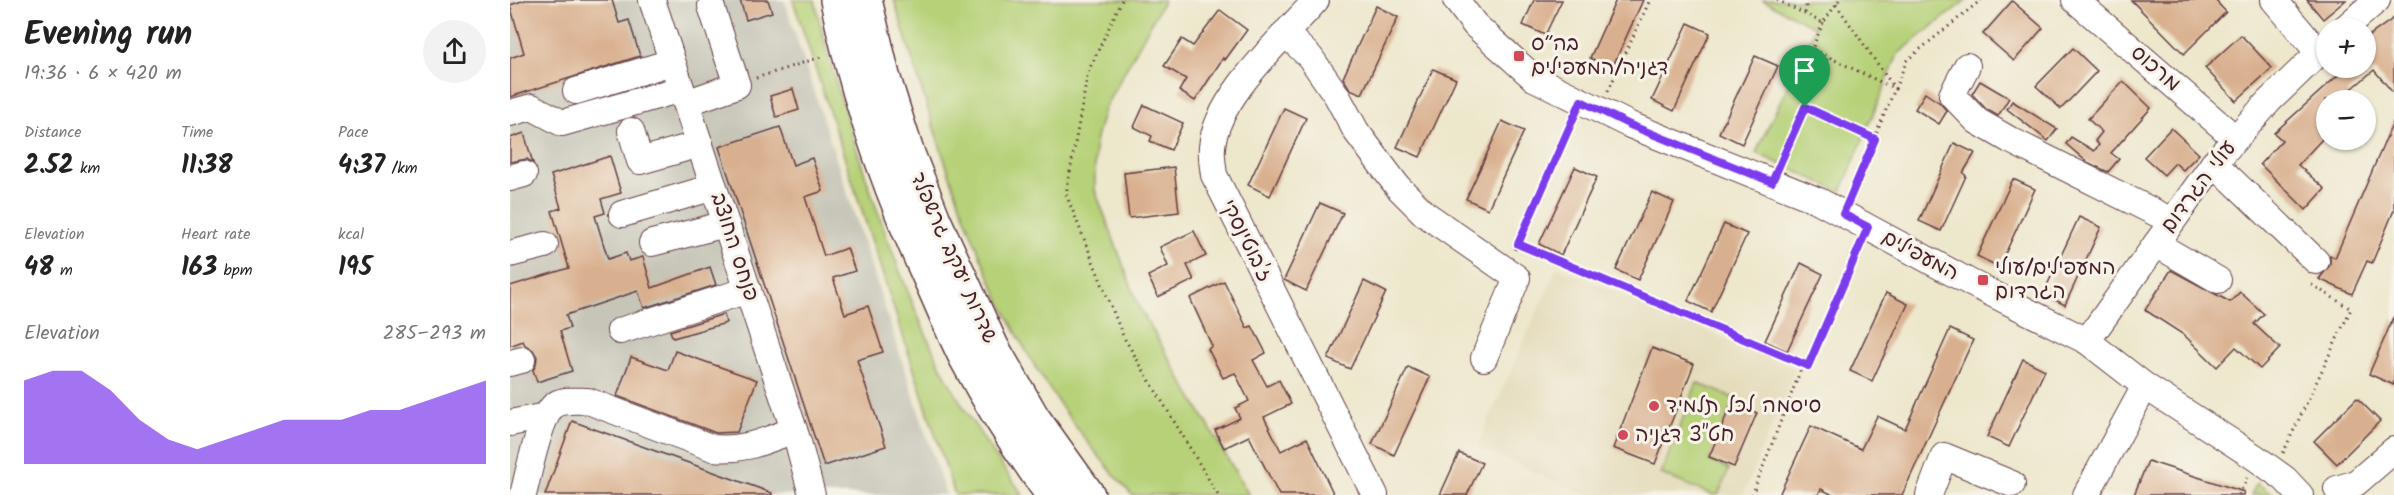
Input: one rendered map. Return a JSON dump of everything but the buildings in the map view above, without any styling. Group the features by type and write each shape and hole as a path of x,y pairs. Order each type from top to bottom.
{"main road":[{"name":"שדרות יעקב גרשפלד","path":"837,0 856,83 909,231 962,349 1011,433 1053,495"},
{"name":"שדרות יעקב גרשפלד","path":"865,0 886,86 906,148 939,231 992,347 1034,418 1088,495"}],"street":[{"name":"פנחס החוצב","path":"652,0 794,430 812,495"},
{"name":"המעפילים","path":"1456,0 1475,25 1534,78 1630,125 1820,201 1973,284 2087,341 2145,386 2286,482 2309,489 2335,492"},
{"name":"מרכוס","path":"2075,0 2235,138"},
{"path":"2274,0 2316,42"},
{"path":"2356,18 2377,0"},
{"name":"ז'בוטינסקי","path":"1310,2 1236,93 1221,116 1212,147 1214,175 1375,495"},
{"path":"510,113 532,107 562,123 737,85 711,6"},
{"path":"1285,33 1310,57 1337,96 1356,130 1398,187 1425,214 1517,278 1484,358"},
{"name":"עולי הגרדום","path":"2087,341 2214,162 2269,100 2316,56"},
{"path":"576,91 672,62"},
{"path":"1967,66 1952,95 1977,122 2172,221"},
{"path":"631,131 640,161 700,144"},
{"path":"2214,162 2316,261"},
{"path":"622,214 714,187"},
{"path":"652,243 726,224"},
{"path":"2156,244 2218,280"},
{"path":"510,255 545,245"},
{"path":"620,331 748,290"},
{"path":"2086,495 2145,386"},
{"path":"523,495 546,416 556,404 572,400 588,401 713,448 731,450 749,447 794,430"},
{"path":"510,423 546,416"},
{"path":"2335,492 2356,483 2394,450"},
{"path":"2364,495 2394,450"},
{"path":"1929,495 1944,456 2012,484"}],"path":[{"path":"1122,0 1088,72 1066,194 1123,336 1218,495"},
{"path":"1506,272 1518,244 1590,105 1650,0"},
{"path":"1777,0 1823,23"},
{"path":"1805,14 1807,0"},
{"path":"1843,214 1907,60 1981,0"},
{"path":"1837,1 1895,89 1812,49 1823,23 1837,1"},
{"path":"737,85 848,49"},
{"path":"1772,182 1828,57"},
{"path":"1805,107 1875,139"},
{"path":"1518,244 1808,366 1868,227"},
{"path":"2286,482 2351,309 2307,281 2316,261"},
{"path":"1752,495 1803,364"}],"shaded area":[{"path":"510,0 784,0 946,495 510,495"},
{"path":"1557,267 1795,369 1743,495 1586,495 1477,447"}],"green space":[{"path":"793,0 815,0 833,73 874,200 904,284 940,365 979,432 1023,495 955,495"},
{"path":"894,0 1164,0 1104,109 1095,142 1095,190 1139,307 1249,495 1132,495 1064,410 1020,341 990,279 931,120"},
{"path":"1762,0 1966,0 1898,54 1841,192 1756,153 1815,27"},
{"path":"1697,383 1734,398 1709,460 1729,469 1718,495 1661,474"},
{"path":"2257,483 2273,495 2251,495"}],"place":[{"name":"בה״ס דגניה/המעפילים","path":"1519,56"},
{"name":"המעפילים/עולי הגרדום","path":"1983,280"},
{"name":"סיסמה לכל תלמיד","path":"1654,406"},
{"name":"חט''צ דגניה","path":"1623,435"}],"route":[{"path":"1581,101 1630,125 1772,182 1805,107 1875,139 1843,214 1868,227 1808,366 1518,244 1581,101"}]}
